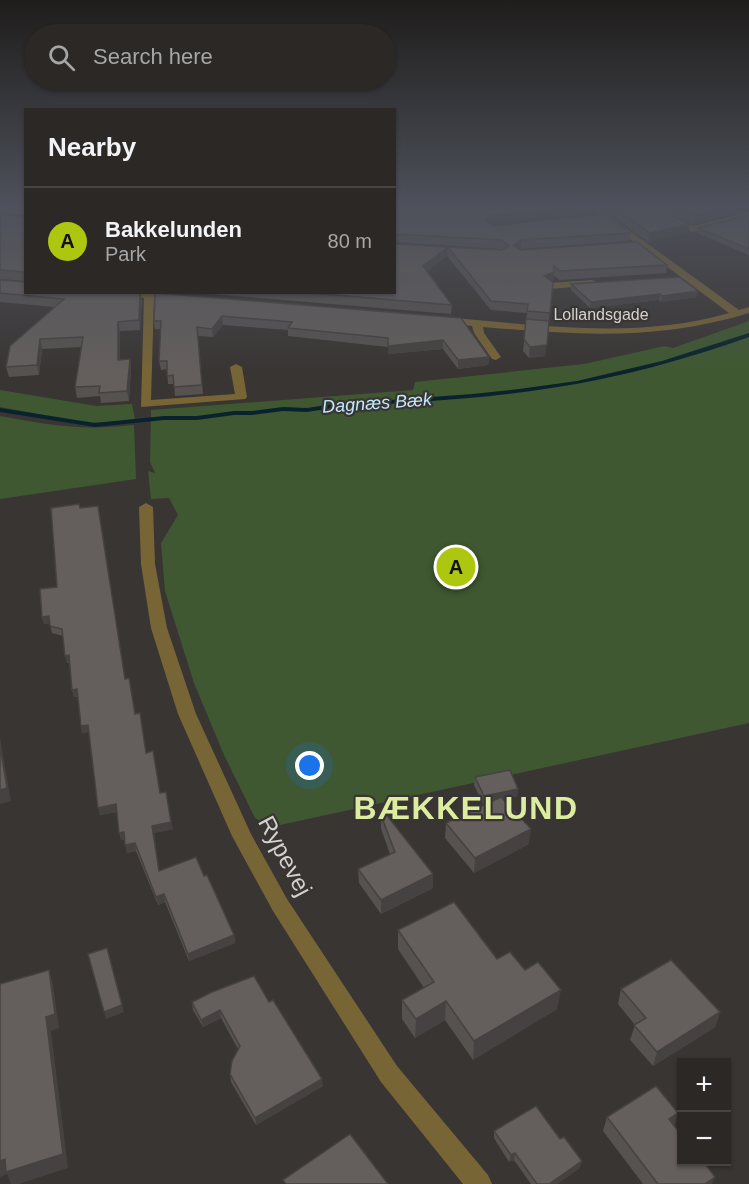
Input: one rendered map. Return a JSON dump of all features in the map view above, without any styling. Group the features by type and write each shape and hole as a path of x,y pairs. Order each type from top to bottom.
{"street":[{"name":"Lollandsgade","path":"667,262 744,312"},
{"path":"676,278 687,277"},
{"name":"Lollandsgade","path":"550,286 607,282"},
{"path":"185,299 149,294 145,404 241,397 236,367"},
{"name":"Lollandsgade","path":"433,320 591,332 641,331 711,322 744,312"},
{"path":"477,323 479,333 496,357"},
{"name":"Rypevej","path":"146,507 148,564 159,628 187,714 242,836 279,904 389,1074 479,1184"}],"green space":[{"path":"749,321 749,723 271,827 255,818 224,755 194,683 165,591 161,543 178,515 169,498 151,499 148,471 155,473 150,462 151,410 413,390 415,382 584,364 665,346 673,348"},
{"path":"0,390 96,406 132,404 135,420 88,423 0,407"},
{"path":"0,416 66,426 134,425 136,479 0,499"}],"building":[{"path":"0,262 24,262 24,272 0,270"},
{"path":"396,262 428,262 423,266 452,305 323,294 396,294"},
{"path":"460,262 663,262 667,265 560,271 554,266 554,272 544,276 553,282 550,313 527,311 528,304 491,301"},
{"path":"679,277 698,291 591,302 571,284"},
{"path":"0,280 24,282 24,294 140,294 139,320 118,322 118,360 130,359 127,391 99,393 100,386 75,387 83,337 40,339 37,365 6,367 10,346 64,299 0,293"},
{"path":"155,294 461,318 489,357 458,360 443,340 388,346 388,338 288,328 292,322 222,316 212,329 197,327 202,385 174,387 173,375 167,376 167,361 159,361 161,321 154,321"},
{"path":"526,319 549,321 547,345 530,347 524,339"},
{"path":"79,504 80,508 98,506 125,679 129,678 135,714 140,713 146,753 153,751 160,793 166,792 171,822 152,826 159,871 196,857 204,876 207,875 234,935 188,954 164,894 156,897 135,843 125,845 124,832 119,833 116,804 98,808 88,725 81,726 77,689 72,690 69,655 65,656 62,629 50,626 49,616 42,617 40,589 57,587 51,508"},
{"path":"0,746 7,788 0,790"},
{"path":"510,770 518,789 484,796 475,777"},
{"path":"501,797 531,829 475,858 446,823"},
{"path":"385,813 433,874 381,900 358,869 395,852 381,815"},
{"path":"454,902 497,959 510,952 525,970 538,962 561,990 474,1041 446,1001 416,1019 402,1000 434,982 398,930"},
{"path":"107,948 122,1005 104,1012 88,954"},
{"path":"671,960 720,1012 657,1052 634,1025 646,1018 621,989"},
{"path":"49,970 55,1014 46,1017 63,1154 6,1172 5,1159 0,1161 0,984"},
{"path":"254,976 269,1002 273,1000 322,1079 255,1118 230,1074 232,1061 240,1046 220,1010 201,1020 192,1002"},
{"path":"656,1086 677,1112 669,1119 677,1130 677,1166 707,1166 715,1177 705,1184 658,1184 607,1117"},
{"path":"536,1106 560,1139 564,1137 582,1161 549,1184 537,1184 515,1153 511,1155 494,1131"},
{"path":"350,1134 388,1184 286,1184 283,1180"}],"waterway":[{"name":"Dagnæs Bæk","path":"0,410 95,425 496,394 548,387 636,370 749,335"}],"place":[{"name":"Bakkelunden","path":"456,567"}],"district":[{"name":"BÆKKELUND","path":"466,808"}]}
